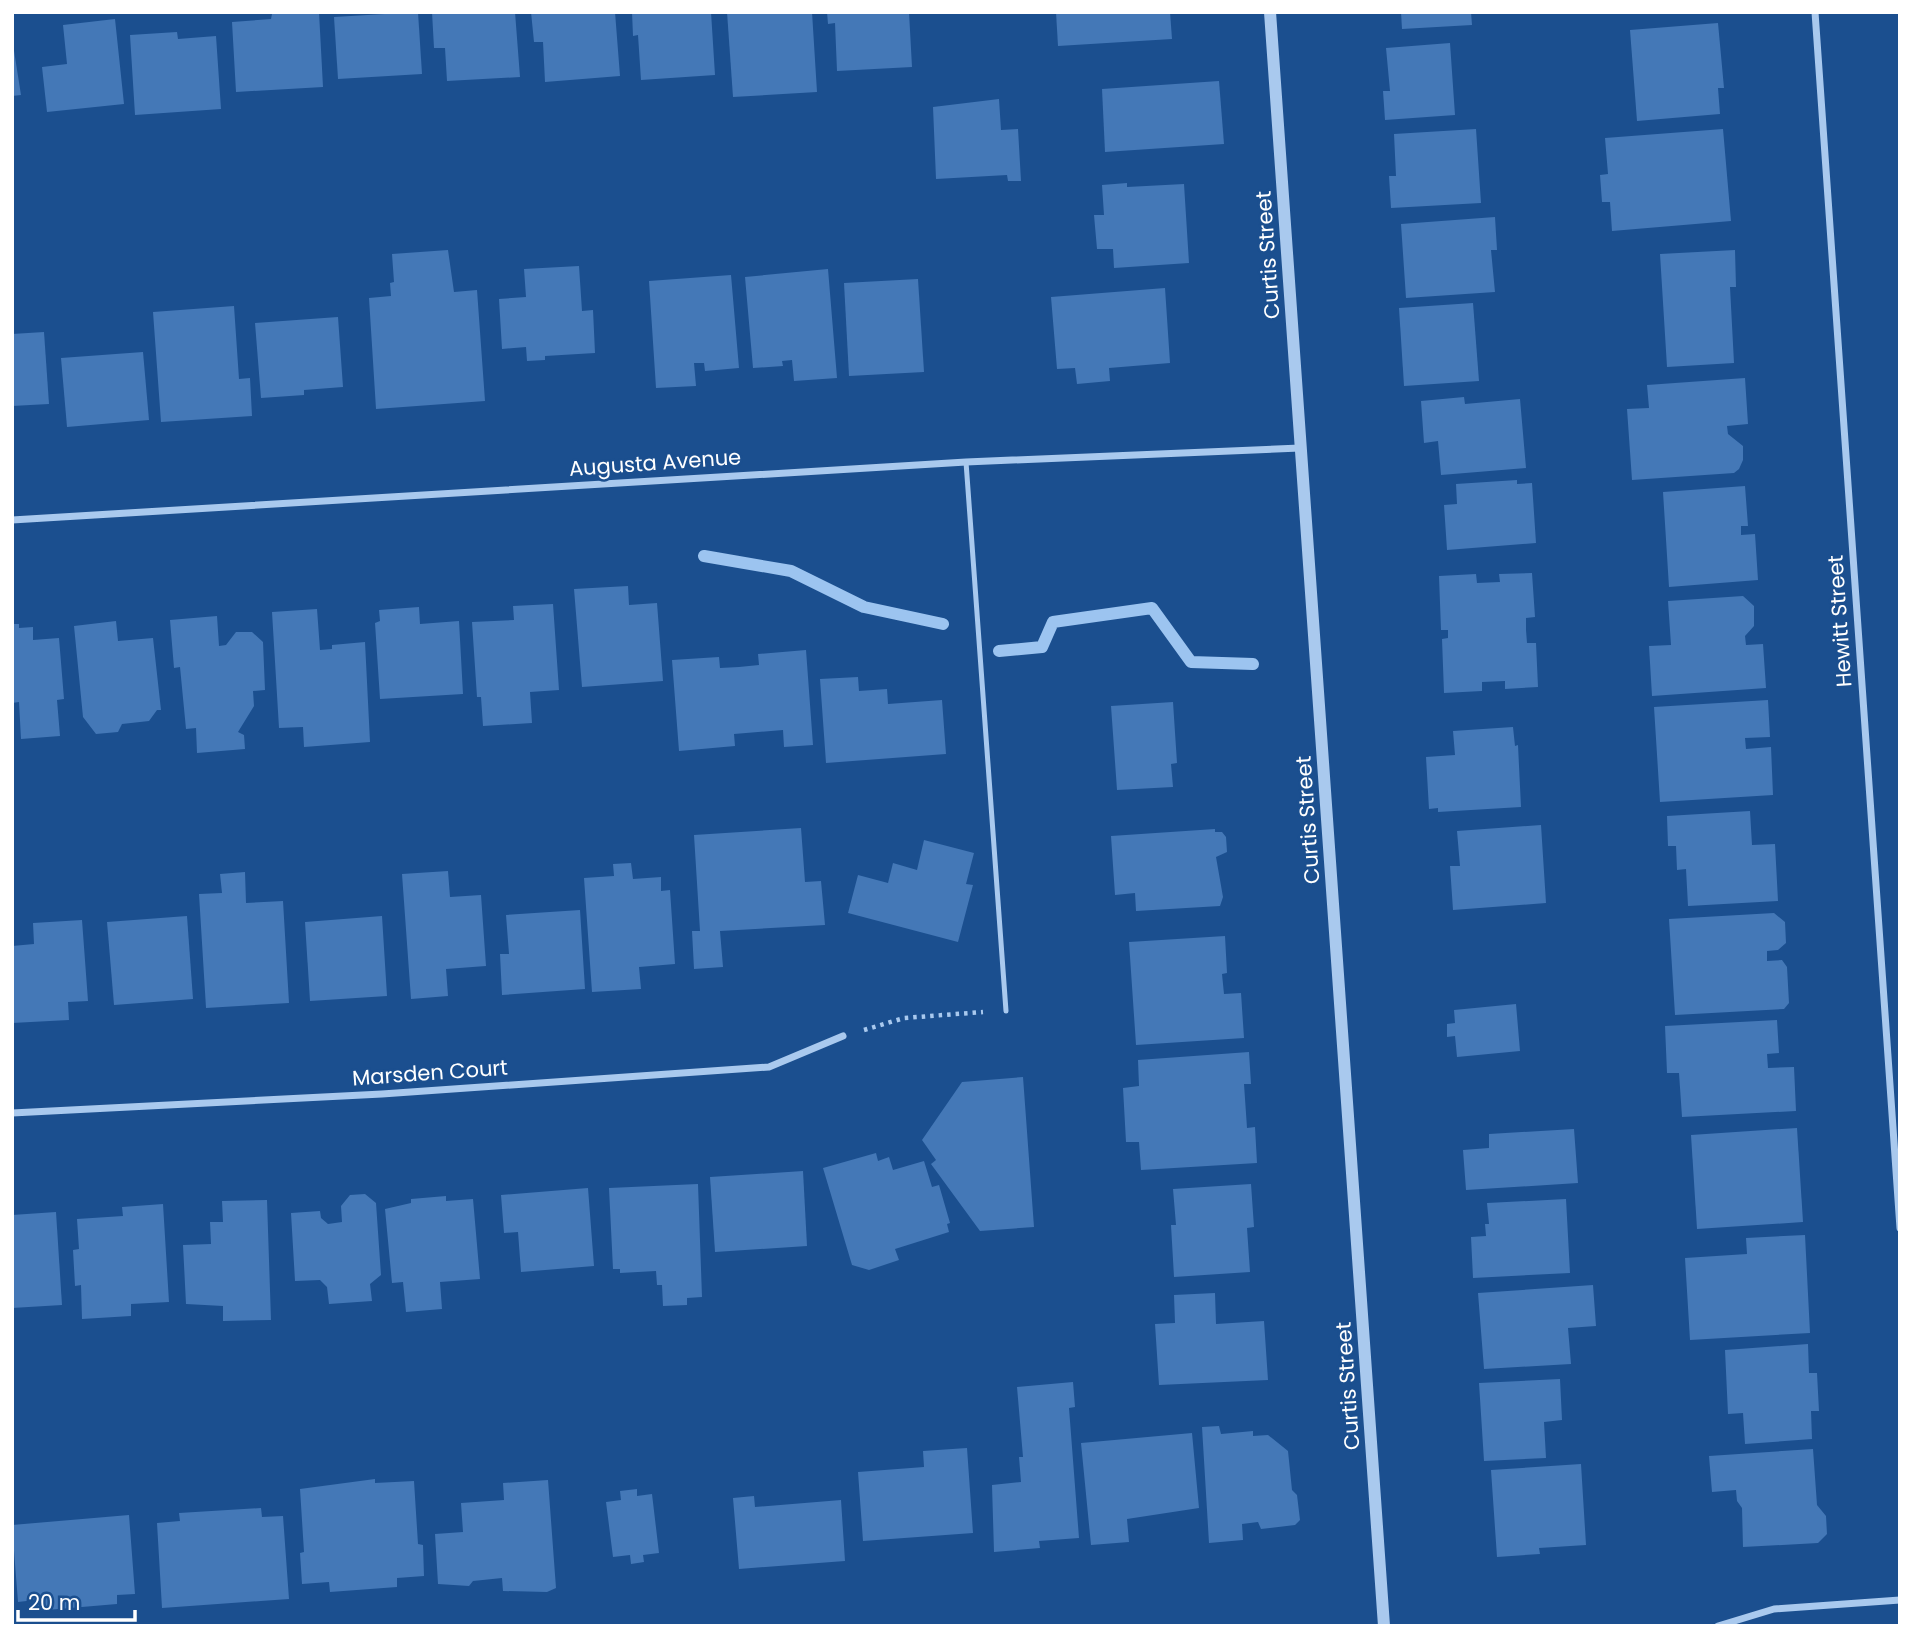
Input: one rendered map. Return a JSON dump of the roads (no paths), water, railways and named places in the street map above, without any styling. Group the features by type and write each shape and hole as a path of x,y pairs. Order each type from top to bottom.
{"street":[{"name":"Curtis Street","path":"1270,12 1384,1626"},
{"name":"Hewitt Street","path":"1815,12 1900,1228"},
{"name":"Augusta Avenue","path":"12,520 967,462 1300,447"},
{"name":"Marsden Court","path":"12,1113 368,1094 769,1068 843,1036"},
{"path":"1890,1092 1900,1091"},
{"path":"1718,1626 1774,1609 1900,1600"}],"lane":[{"path":"967,462 1006,1011"}],"waterway":[{"path":"704,556 791,571 864,607 943,624"},
{"path":"999,651 1042,647 1053,622 1152,608 1191,662 1253,664"}]}
